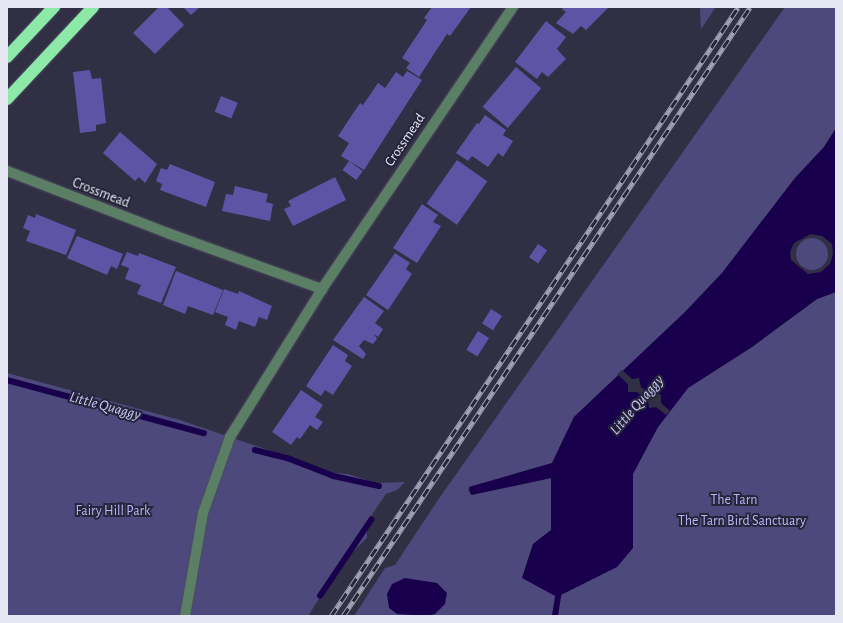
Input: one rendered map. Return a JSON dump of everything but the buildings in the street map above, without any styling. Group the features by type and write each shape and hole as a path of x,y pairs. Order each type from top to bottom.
{"highway":[{"path":"7,56 54,7"},
{"path":"7,99 93,7"}],"street":[{"name":"Crossmead","path":"185,616 203,513 230,437 322,289 513,7"},
{"name":"Crossmead","path":"7,171 170,234 322,289"}],"green space":[{"path":"700,7 716,7 701,29"},
{"name":"The Tarn","path":"785,7 836,7 836,128 824,147 795,178 722,273 685,312 574,417 552,463 469,487 468,491 472,495 551,478 551,530 533,544 522,578 643,453 658,427 688,388 752,347 817,299 836,292 836,616 354,616 385,568 395,565 438,500"},
{"path":"809,238 815,238 825,245 828,254 827,260 821,267 815,270 809,270 799,263 796,257 796,251 803,241"},
{"name":"Fairy Hill Park","path":"7,373 180,420 335,473 348,474 375,483 405,482 397,490 386,494 367,522 367,538 343,561 308,616 7,616"}],"water":[{"path":"836,128 836,292 817,299 752,347 688,388 658,427 633,474 633,548 617,567 557,597 522,578 533,544 551,530 551,478 471,495 469,487 552,463 574,417 685,312 722,273 795,178 824,147","holes":["811,234 822,236 832,244 833,254 830,264 821,272 808,274 791,260 790,252 794,243"]},
{"path":"405,578 437,583 447,593 445,604 435,614 427,616 397,614 389,608 387,594 392,584"}],"pier":[{"path":"622,370 632,379 639,378 641,387 651,396 657,393 661,395 661,403 670,411 666,415 656,407 649,408 648,401 637,392 628,392 628,384 617,374"}],"waterway":[{"name":"Little Quaggy","path":"7,380 204,433"},
{"name":"Little Quaggy","path":"255,450 290,459 334,476 379,486"},
{"path":"320,596 371,520"},
{"path":"555,616 559,591"}],"railway":[{"path":"331,616 738,7"},
{"path":"343,616 750,7"}],"park label":[{"name":"The Tarn Bird Sanctuary","path":"742,521"}]}
